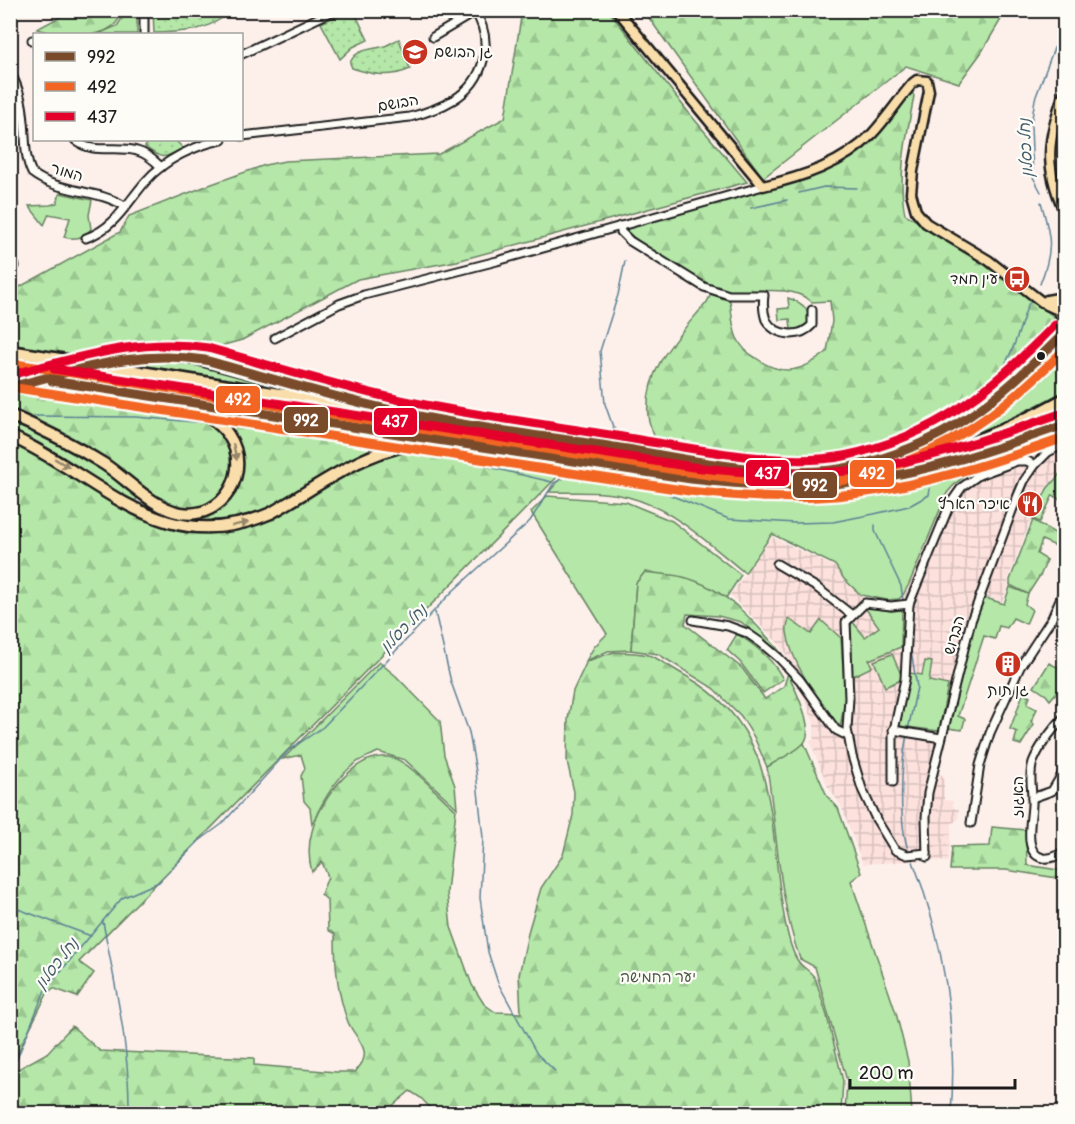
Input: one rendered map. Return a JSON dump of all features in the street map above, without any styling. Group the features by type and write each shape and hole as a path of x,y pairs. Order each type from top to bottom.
{"highway":[{"path":"1047,304 1058,309 1065,318"},
{"path":"829,470 878,459 948,432 986,408 1004,393 1062,336 1065,328"},
{"path":"10,351 707,462 772,469 829,470 884,465 937,453 1008,427 1065,399"},
{"path":"136,356 169,355 198,359 436,420"},
{"path":"10,375 735,484 779,486 862,481 940,465 1065,425"},
{"path":"10,414 83,451 164,507 184,513 210,510 227,495 236,478 237,461 233,444 224,429 211,418 182,404 158,397"},
{"path":"940,465 1013,438 1065,413"},
{"path":"10,436 58,461 150,517 169,523 206,529 240,525 271,513 354,464 382,451 422,443 473,445"}],"main road":[{"path":"617,10 763,186 795,179 851,151 872,133 917,80 927,81 929,91 912,182 912,201 916,211 926,224 992,263 1047,304 1065,304"},
{"path":"1065,93 1051,135 1049,156 1054,184 1065,210"},
{"path":"1036,297 1047,300 1065,297"}],"street":[{"path":"243,54 335,10"},
{"path":"144,11 144,33"},
{"path":"434,37 475,11"},
{"name":"הבושם","path":"243,136 410,117 454,99 474,83 484,59 483,28 475,11"},
{"name":"המור","path":"10,72 22,105 26,156 32,172 50,183 110,198 126,207"},
{"path":"77,141 86,147 136,150 153,159 161,167"},
{"path":"86,238 112,223 146,180 161,167 179,156 219,141"},
{"path":"275,338 339,304 364,295 497,261 763,186"},
{"path":"620,226 621,232 630,241 704,287 729,295 764,295 763,307 767,320 778,331 793,334 804,332 812,325 812,310"},
{"name":"הברוש","path":"848,736 862,789 892,847 907,855 927,855 927,798 965,642 978,601 1024,481 1048,452 1065,444"},
{"path":"893,782 893,730 905,674 909,603 950,504 959,490 979,475 1012,462 1024,460 1035,465"},
{"path":"777,564 816,587 852,615"},
{"path":"971,823 980,765 990,733 1020,667 1052,618 1065,590"},
{"path":"693,621 728,626 747,633 760,642 800,680 836,730 848,736 849,698 845,626 852,615 869,602 891,606 909,603"},
{"name":"האגוז","path":"1065,717 1054,728 1033,762 1030,785 1032,798 1030,842 1033,851 1038,856 1046,858 1056,857 1065,851"},
{"path":"893,730 941,738"},
{"path":"1032,798 1053,790 1065,771"}],"shaded area":[{"path":"1048,447 1063,461 1063,468 1047,487 1032,517 1008,579 1008,587 1002,602 983,595 965,651 937,772 944,777 944,800 953,801 953,808 959,809 958,820 952,823 948,862 928,860 863,864 841,806 827,785 810,741 814,739 814,723 796,670 780,645 730,595 772,537 833,566 844,581 864,598 889,603 902,601 948,496 957,485 1000,464"}],"green space":[{"path":"60,10 124,11 113,26 99,33 55,33 37,29 60,17"},
{"path":"153,10 232,11 205,27 154,33"},
{"path":"127,11 137,11 137,33 100,33 117,26"},
{"path":"347,11 354,11 368,40 353,47 340,59 321,23"},
{"path":"522,11 609,11 689,113 747,182 457,261 358,279 242,340 198,352 117,347 114,360 11,346 11,289 16,289 120,232 129,216 265,165 285,161 439,154 505,118"},
{"path":"644,11 1006,11 981,53 959,83 906,66 763,178"},
{"path":"399,39 410,69 395,74 381,74 352,68 350,63 360,52 385,46"},
{"path":"911,90 914,96 902,170 905,214 984,261 1053,316 1048,333 1015,388 925,438 867,458 834,466 782,470 657,443 648,416 651,382 665,354 711,294 730,301 735,334 745,350 766,364 784,370 801,368 827,352 832,321 830,301 812,302 791,292 730,291 708,287 668,263 622,227 809,179 864,144"},
{"path":"148,141 176,141 183,148 167,156 160,156 145,147"},
{"path":"60,193 92,200 89,215 91,229 82,236 64,237 70,218 49,214 44,225 29,206 57,203"},
{"path":"788,298 807,310 808,324 791,330 790,319 779,320 778,309 789,308"},
{"path":"1064,338 1064,391 981,431 893,461"},
{"path":"150,358 201,363 278,384 273,390 132,366 136,362"},
{"path":"41,383 159,402 200,417 217,429 227,441 232,466 225,488 208,504 196,508 183,508 164,502 86,448 11,410 11,392"},
{"path":"222,413 384,437 367,451 264,511 219,524 188,525 187,517 211,514 226,504 241,478 243,460 241,447 221,420"},
{"path":"10,418 90,460 141,495 131,504 50,451 11,431"},
{"path":"1055,437 1064,438 1064,441 1034,452 990,463 970,473 947,493 909,584 899,599 887,600 861,595 844,579 835,565 772,534 745,573 676,519 645,503 609,493 549,492 568,470 578,468 678,486 747,494 782,496 849,492 932,475"},
{"path":"10,441 152,522 191,531 217,531 256,524 359,465 400,452 562,472 79,962 94,973 77,997 53,988 47,994 11,1066"},
{"path":"1064,469 1064,503 1053,495 1040,522 1033,519 1047,489"},
{"path":"547,496 626,502 672,521 741,575 726,598 687,580 645,572 636,583 631,650 608,651 586,661 594,647 607,634 531,512"},
{"path":"1033,520 1063,538 1060,548 1042,540 1037,554 1047,560 1028,594 1010,585 1010,580"},
{"path":"645,572 674,575 698,582 726,597 750,618 782,654 741,622 718,616 687,614 685,624 742,668 765,699 784,686 788,673 806,719 807,738 803,744 767,767 754,737 741,716 713,688 658,654 631,650 636,583"},
{"path":"1010,587 1028,594 1025,604 1032,610 1026,624 1013,618 1007,628 999,626 995,639 984,636 958,716 965,719 962,730 948,728 963,663 983,597 1004,604"},
{"path":"871,607 891,611 902,610 901,647 869,660 872,667 851,677 852,621 865,637 879,627 866,609"},
{"path":"789,619 811,634 821,620 841,638 845,699 840,728 814,693 800,669 790,644 787,630"},
{"path":"737,634 763,654 783,679 763,693 740,662 727,650"},
{"name":"יער החמישה","path":"614,652 650,655 686,676 719,700 742,727 758,758 773,826 781,898 788,935 796,958 816,980 827,1016 843,1081 841,1113 436,1114 421,1098 410,1091 386,1113 11,1113 11,1073 47,1053 72,1026 100,1051 254,1058 254,1065 355,1072 361,1065 364,1051 348,1022 339,990 335,934 328,930 327,900 321,894 328,877 322,862 312,872 309,846 316,819 342,779 366,761 380,757 393,758 408,766 456,810 447,892 451,927 472,985 484,1004 495,1012 521,1013 519,975 529,929 541,888 563,855 573,815 574,792 567,761 568,719 573,691 587,661"},
{"path":"892,654 903,679 885,687 874,661"},
{"path":"925,661 932,662 929,681 948,685 939,731 899,726 910,673 922,675"},
{"path":"379,662 440,721 444,755 455,786 457,808 405,760 378,752 358,761 342,775 325,799 312,824 310,808 304,801 301,776 305,768 301,755 283,759"},
{"path":"1064,662 1064,689 1061,687 1050,700 1034,687 1049,663 1059,668"},
{"path":"1023,694 1030,697 1027,704 1037,709 1031,721 1034,724 1021,745 1014,743 1017,732 1010,729"},
{"path":"804,743 827,796 838,808 861,873 851,881 896,1013 908,1061 912,1113 845,1113 847,1081 815,967 800,959 793,936 783,888 767,767"},
{"path":"992,827 1026,830 1027,865 1064,871 1064,879 1006,870 950,870 952,847 990,846"}],"waterway":[{"name":"נחל כסלון","path":"1041,192 1033,177 1031,125 1035,99 1054,48 1064,37"},
{"path":"799,193 824,187 857,188"},
{"path":"751,208 787,200"},
{"name":"נחל כסלון","path":"1040,284 1050,243 1041,202"},
{"path":"619,433 613,427 605,404 600,351 618,295 625,261"},
{"name":"נחל כסלון","path":"932,431 945,413 979,393 995,379 1011,354 1029,303"},
{"path":"34,416 136,417 206,423"},
{"path":"227,424 286,428 388,445"},
{"path":"417,450 552,482"},
{"name":"נחל כסלון","path":"10,1076 45,990 122,898 159,882 199,841 222,824 288,751 323,727 453,591 530,521 554,483 578,473 608,477 648,486 729,519 795,523 833,522 909,506 929,495 930,488"},
{"path":"875,525 875,531 901,586 903,600"},
{"path":"435,612 451,682 469,732 476,772 483,838 480,898 488,952 498,983 537,1054 555,1071"},
{"path":"908,730 917,687 910,644"},
{"path":"907,735 903,761 902,810 909,852"},
{"path":"911,856 932,918 946,982 952,1048 951,1114"},
{"path":"10,906 91,936"},
{"path":"103,922 124,1041 129,1114"}],"tunnel":[{"path":"13,386 136,356"}],"transit line":[{"name":"437","path":"10,375 108,351 132,347 182,345 208,348 349,388 454,410 736,455 793,460 820,459 844,456 877,447 935,423 985,390 1055,325"},
{"name":"992","path":"10,387 106,363 154,357 179,357 205,360 344,399 450,422 738,467 797,472 825,471 884,458 942,433 968,417 1016,380 1064,333"},
{"name":"492","path":"10,363 688,472 763,481 820,483 856,478 897,465 951,440 991,415 1064,350"},
{"name":"437","path":"54,369 693,467 770,473 848,471 902,462 982,440 1060,414"},
{"name":"992","path":"52,381 691,479 771,485 831,484 906,473 986,451 1064,425"},
{"name":"492","path":"10,387 689,491 792,498 853,494 907,485 960,472 1064,438"}],"place":[{"name":"גן הבושם","path":"415,52"},
{"name":"עין חמד","path":"1017,279"},
{"name":"איכר הארץ","path":"1030,504"},
{"name":"גן תות","path":"1008,664"}]}
